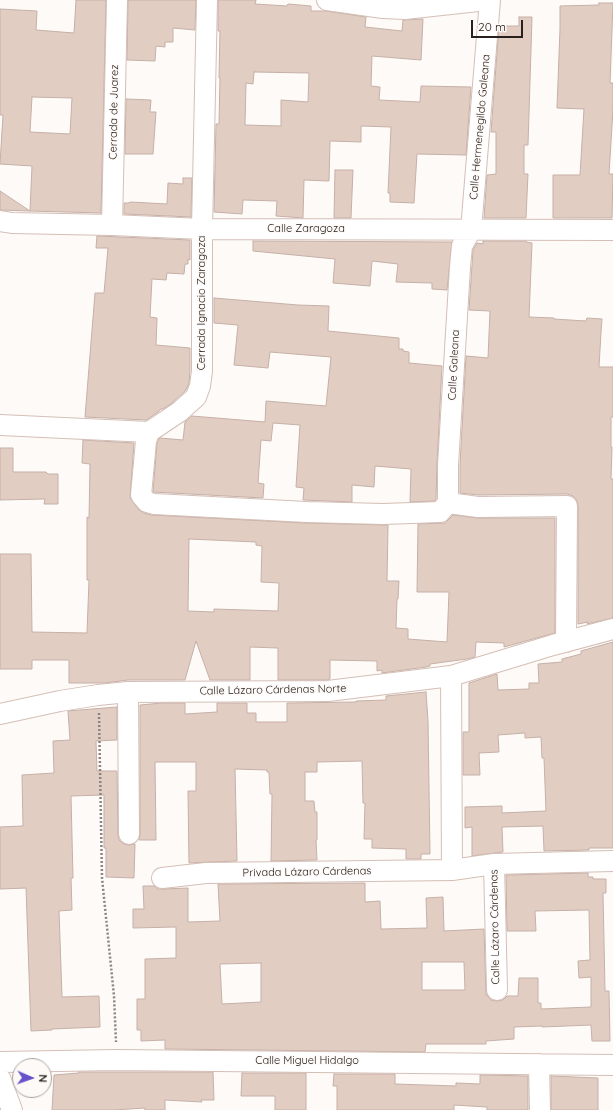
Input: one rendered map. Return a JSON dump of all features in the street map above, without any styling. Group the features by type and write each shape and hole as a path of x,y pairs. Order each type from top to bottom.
{"street":[{"name":"Cerrada de Juarez","path":"112,225 117,0"},
{"name":"Cerrada Ignacio Zaragoza","path":"149,432 190,403 196,397 200,386 202,371 202,229 207,0"},
{"path":"327,0 383,8 405,9 489,0"},
{"name":"Calle Hermenegildo Galeana","path":"471,230 489,0"},
{"name":"Calle Zaragoza","path":"0,221 202,229 613,230"},
{"name":"Calle Galeana","path":"448,503 448,464 460,267 462,246 471,230"},
{"path":"0,425 149,432 146,441 141,495 147,502 154,504 307,512 384,514 440,512 448,503 478,507 568,506 566,642"},
{"name":"Calle Lázaro Cárdenas Norte","path":"0,714 60,701 128,692 328,691 452,676 613,629"},
{"path":"452,676 452,870"},
{"path":"128,692 129,834"},
{"name":"Privada Lázaro Cárdenas","path":"162,878 206,872 452,870 494,864 613,861"},
{"name":"Calle Lázaro Cárdenas","path":"494,864 497,990"},
{"name":"Calle Miguel Hidalgo","path":"0,1062 116,1060 613,1065"},
{"path":"539,1064 540,1110"},
{"path":"0,1078 12,1110"}],"path":[{"path":"98,695 102,878 114,996 116,1060"}],"building":[{"path":"76,0 106,0 101,213 30,211 32,166 0,164 3,115 0,115 0,9 37,11 36,30 74,33","holes":["32,97 72,98 70,134 30,132"]},
{"path":"128,0 196,0 195,30 173,28 173,42 165,42 165,47 156,46 155,61 127,60"},
{"path":"218,0 256,0 255,4 311,6 311,11 326,11 366,17 365,27 402,31 403,20 423,19 421,60 372,56 371,86 380,87 379,100 420,102 421,86 471,87 466,155 417,154 414,203 390,202 390,193 388,193 391,127 361,126 361,142 330,141 329,181 304,180 303,218 276,216 277,201 243,200 242,214 214,212 216,124 219,124 220,31 218,31","holes":["254,72 309,73 308,102 281,100 281,126 245,125 246,83 253,84"]},
{"path":"599,3 613,3 610,83 613,83 613,109 609,174 613,174 612,218 553,218 553,175 580,175 584,109 557,108 560,6 599,5"},
{"path":"519,17 532,17 528,145 524,145 524,174 528,174 526,218 484,218 487,175 496,174 496,132 491,132 499,26 519,26"},
{"path":"126,99 151,100 150,112 156,112 153,154 125,154"},
{"path":"335,170 353,170 351,218 334,218"},
{"path":"183,178 192,178 191,217 124,214 124,203 167,204 168,183 183,184"},
{"path":"0,191 30,211 0,210"},
{"path":"97,236 190,240 190,260 188,259 188,264 185,264 184,274 167,273 166,280 152,279 150,317 157,318 156,345 190,348 189,383 186,390 172,403 146,420 85,417 95,293 104,293 108,248 96,248"},
{"path":"253,241 452,242 447,290 432,289 432,283 396,282 398,264 372,261 370,286 333,283 335,259 253,251"},
{"path":"483,241 526,241 532,243 529,317 586,321 587,318 602,319 599,367 613,367 611,479 613,479 613,618 587,624 588,622 578,624 578,506 577,501 573,496 567,494 479,495 460,493 460,465 466,356 488,358 490,311 469,310 473,250 477,243 483,244"},
{"path":"214,298 329,306 328,331 399,338 399,349 409,352 409,363 442,366 435,501 410,502 411,469 375,466 374,487 352,485 352,502 303,500 304,488 296,487 300,425 273,423 271,441 261,440 258,483 264,484 263,498 153,492 157,443 159,439 183,440 185,422 192,416 265,422 266,401 326,406 331,357 270,352 268,368 234,365 238,325 214,323"},
{"path":"83,440 134,443 130,498 139,510 151,515 306,523 388,525 387,581 399,581 396,628 408,629 408,639 447,642 449,592 417,592 418,524 445,523 453,515 478,518 555,518 555,633 504,647 504,643 476,642 475,657 430,664 430,666 426,667 382,673 382,670 377,671 377,661 330,660 330,679 327,680 278,680 278,648 250,647 250,680 210,680 196,641 185,680 128,680 105,683 69,683 69,660 32,660 32,669 0,669 0,554 31,554 32,632 87,633 89,580 87,580 87,517 89,518 90,464 82,463","holes":["189,539 256,542 256,545 262,546 261,582 279,583 278,611 214,609 214,612 188,611"]},
{"path":"0,448 13,448 13,472 46,472 48,474 58,474 58,504 44,504 45,499 0,500"},
{"path":"613,642 613,848 544,851 543,826 502,827 503,852 472,856 472,827 465,828 465,807 502,806 502,813 546,811 544,758 542,758 541,737 525,738 525,733 498,735 499,752 479,753 480,775 463,775 463,732 469,732 469,683 497,674 498,690 529,689 529,683 539,683 538,664 562,662 562,659 581,654 581,651"},
{"path":"426,692 428,721 430,854 421,854 421,859 406,859 406,849 372,848 372,839 364,839 365,803 363,803 362,761 317,762 317,772 305,772 305,801 314,801 315,812 317,812 317,860 271,861 272,794 270,794 269,772 267,772 267,770 235,769 237,861 189,863 188,791 196,791 196,762 155,762 156,840 139,840 140,705 185,703 185,714 217,712 217,703 247,703 247,713 256,713 256,722 287,722 287,703 386,700 386,696"},
{"path":"117,707 117,740 96,741 97,771 117,771 118,834 119,840 124,844 135,844 134,878 106,877 106,848 104,848 104,795 71,796 73,878 71,878 72,910 59,911 62,997 99,996 100,1027 31,1031 26,888 0,889 0,827 23,826 22,775 54,773 53,741 70,740 68,711"},
{"path":"588,873 588,877 593,877 593,879 606,879 606,893 603,893 605,991 609,991 610,1041 592,1041 591,1025 514,1027 514,1039 486,1041 486,1044 426,1044 425,1052 165,1049 165,1040 141,1041 141,1030 137,1030 137,999 145,999 145,959 176,958 176,927 133,928 133,909 144,909 143,886 154,886 158,889 188,888 188,922 220,921 218,884 365,883 365,902 380,901 381,929 427,928 426,898 443,897 444,931 484,929 486,995 491,1000 497,1001 503,1000 507,996 518,996 519,978 538,978 538,1003 541,1003 541,1009 591,1007 591,977 579,978 578,961 590,960 589,910 535,911 536,931 507,931 506,875","holes":["422,962 464,962 465,990 422,990","261,963 261,1002 222,1004 220,964"]},
{"path":"79,1072 213,1072 214,1100 201,1100 202,1102 165,1100 165,1110 145,1110 145,1108 114,1110 52,1110 54,1075"},
{"path":"242,1073 306,1073 306,1110 275,1110 275,1096 241,1096"},
{"path":"334,1074 395,1074 395,1084 456,1086 456,1083 480,1084 480,1075 528,1076 528,1110 487,1110 487,1107 454,1105 454,1110 337,1110 337,1086 333,1086"},
{"path":"551,1076 598,1078 598,1110 551,1110"}]}
